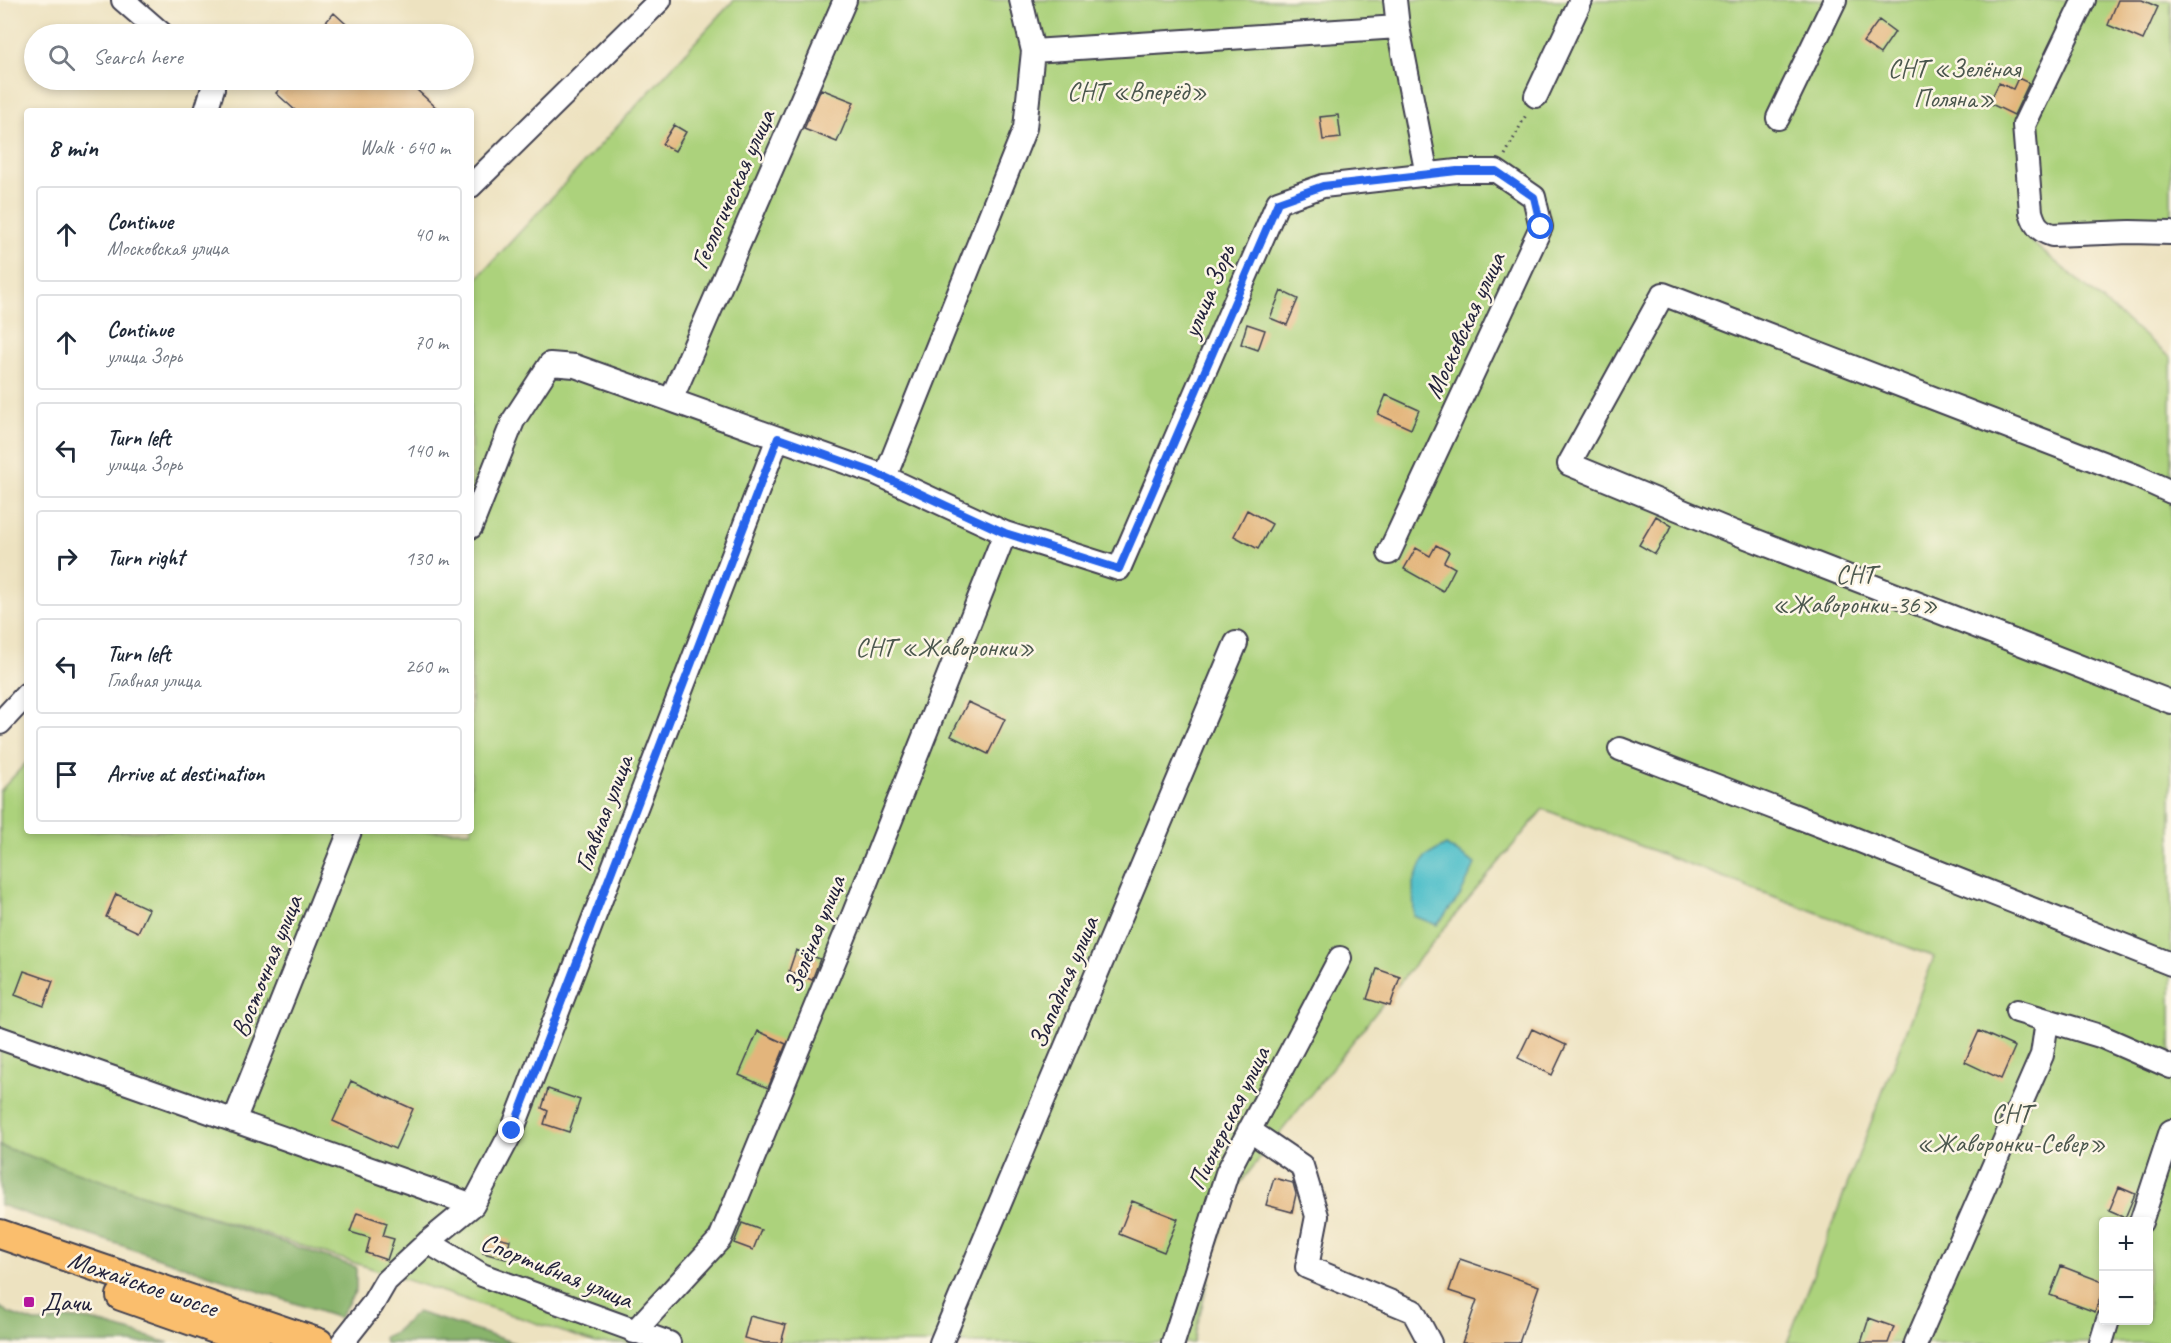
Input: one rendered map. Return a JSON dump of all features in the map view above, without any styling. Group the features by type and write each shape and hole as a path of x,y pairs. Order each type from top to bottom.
{"main road":[{"name":"Можайское шоссе","path":"0,1234 319,1343"},
{"name":"Можайское шоссе","path":"0,1255 255,1343"}],"street":[{"path":"123,0 151,24"},
{"path":"474,183 660,0"},
{"name":"Геологическая улица","path":"671,400 845,0"},
{"path":"885,477 1025,128 1033,51 1021,0"},
{"path":"1395,0 1398,27 1427,175"},
{"path":"1536,96 1581,0"},
{"path":"1778,118 1835,0"},
{"path":"2084,0 2024,125 2031,212 2035,225 2040,231 2052,235 2171,233"},
{"path":"1033,51 1398,27"},
{"path":"207,108 212,90"},
{"name":"улица Зорь","path":"1005,533 1119,569 1278,202 1323,186 1457,171 1496,171"},
{"name":"Московская улица","path":"1389,553 1541,227 1534,197 1496,171"},
{"path":"2171,492 2136,476 1888,379 1663,294 1569,464 1731,531 2171,702"},
{"path":"474,519 513,421 550,364 575,366 885,477 1005,533"},
{"name":"Главная улица","path":"473,1204 512,1131 778,438"},
{"name":"Зелёная улица","path":"634,1332 720,1239 852,918 1005,533"},
{"name":"Западная улица","path":"941,1343 1236,643"},
{"path":"0,723 24,697"},
{"path":"1620,749 1872,845 2171,964"},
{"name":"Восточная улица","path":"234,1121 349,834"},
{"name":"Пионерская улица","path":"1173,1343 1227,1173 1340,958"},
{"path":"2018,1011 2100,1036 2171,1067"},
{"path":"1916,1343 2042,1055 2046,1021"},
{"path":"0,1038 473,1204"},
{"path":"1250,1131 1302,1166 1317,1216 1307,1267 1413,1311 1430,1343"},
{"path":"2142,1217 2171,1131"},
{"path":"342,1343 372,1305 386,1281 473,1204"},
{"name":"Спортивная улица","path":"428,1242 482,1275 669,1343"},
{"path":"2100,1343 2106,1325"}],"path":[{"path":"1496,171 1516,138 1536,96"}],"green space":[{"name":"СНТ «Жаворонки»","path":"734,0 2171,0 2171,233 2052,235 2027,238 2171,358 2171,1343 1787,1343 1934,957 1543,809 1413,966 1229,1197 1193,1343 596,1343 0,1148 0,791 24,765 24,834 474,834 474,282"},
{"path":"0,1146 356,1267 356,1290 339,1318 0,1205"},
{"path":"0,1307 9,1313 34,1322 50,1322 62,1318 91,1320 169,1343 0,1343"},
{"path":"417,1312 515,1343 385,1343 384,1337 395,1332"}],"water":[{"path":"1446,845 1475,864 1460,896 1437,925 1414,916 1413,883 1425,857"}],"building":[{"path":"2118,0 2142,0 2158,7 2143,40 2108,25"},
{"path":"334,13 346,24 324,24"},
{"path":"1879,20 1895,32 1880,54 1863,42"},
{"path":"2018,78 2029,83 2014,115 1989,103 1999,83 2013,89"},
{"path":"821,89 854,102 837,142 804,129"},
{"path":"279,90 417,90 437,108 293,108 276,93"},
{"path":"1338,115 1341,138 1323,140 1320,117"},
{"path":"674,125 686,132 675,151 662,144"},
{"path":"1281,291 1298,299 1287,325 1270,318"},
{"path":"1247,324 1265,330 1258,350 1241,344"},
{"path":"1386,395 1419,410 1411,429 1378,414"},
{"path":"1247,510 1272,524 1258,549 1234,536"},
{"path":"1656,516 1672,526 1655,554 1639,545"},
{"path":"1436,545 1449,552 1444,562 1455,568 1443,591 1404,569 1416,548 1430,556"},
{"path":"968,702 1005,719 988,754 951,736"},
{"path":"116,894 149,909 138,932 106,917"},
{"path":"796,950 820,959 812,980 789,971"},
{"path":"1377,969 1400,977 1390,1006 1367,999"},
{"path":"24,971 53,981 44,1006 15,995"},
{"path":"1532,1029 1566,1045 1552,1075 1518,1058"},
{"path":"758,1031 786,1044 768,1088 739,1075"},
{"path":"1979,1031 2015,1047 2001,1079 1965,1062"},
{"path":"351,1081 413,1109 395,1149 333,1121"},
{"path":"548,1089 580,1100 569,1132 544,1124 548,1111 542,1108"},
{"path":"1274,1178 1293,1183 1296,1194 1292,1212 1266,1205"},
{"path":"2119,1187 2135,1194 2125,1217 2109,1211"},
{"path":"1132,1201 1178,1219 1164,1252 1119,1234"},
{"path":"357,1213 387,1223 383,1236 394,1239 387,1260 366,1253 370,1238 350,1232"},
{"path":"742,1223 761,1230 753,1250 734,1243"},
{"path":"488,1235 510,1240 506,1259 483,1253"},
{"path":"1460,1259 1539,1286 1519,1343 1462,1343 1477,1300 1449,1291"},
{"path":"2061,1266 2099,1280 2099,1301 2095,1312 2050,1295"},
{"path":"750,1316 786,1325 781,1343 764,1343 744,1338"},
{"path":"1869,1318 1894,1327 1888,1343 1861,1343"}],"place":[{"name":"Дачи","path":"29,1302"}],"route":[{"path":"512,1131 778,438 876,473 1005,533 1119,569 1278,202 1323,186 1457,171 1496,171 1534,197 1541,227"}],"park label":[{"name":"СНТ «Зелёная Поляна»","path":"1954,82"},
{"name":"СНТ «Вперёд»","path":"1137,91"},
{"name":"СНТ «Жаворонки-36»","path":"1855,589"},
{"name":"СНТ «Жаворонки-Север»","path":"2011,1128"}]}
